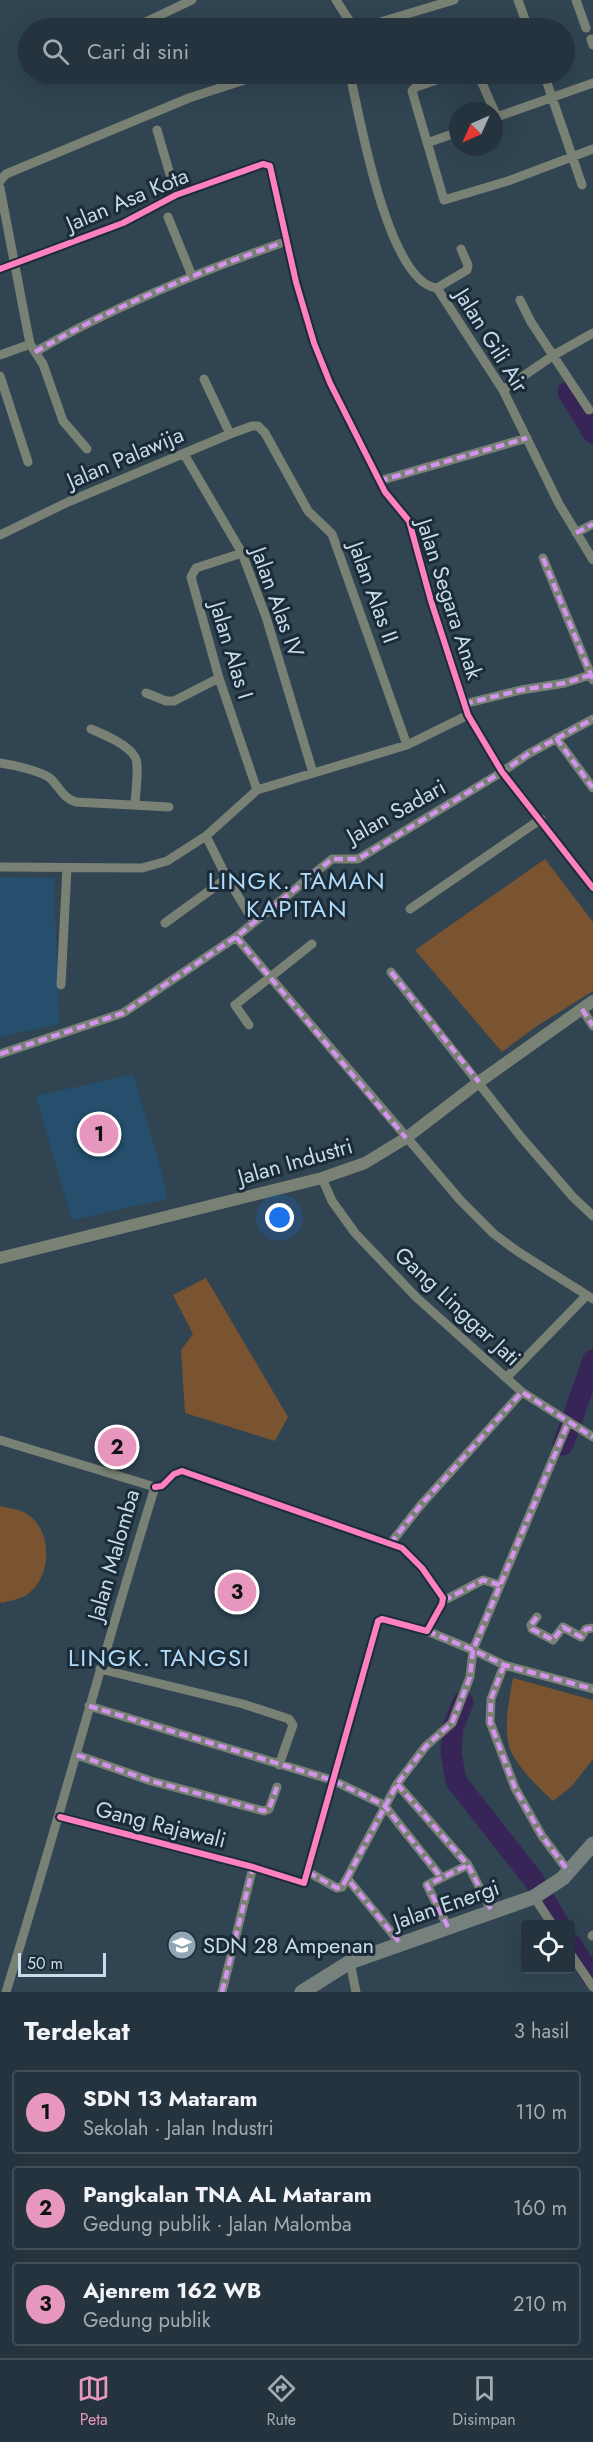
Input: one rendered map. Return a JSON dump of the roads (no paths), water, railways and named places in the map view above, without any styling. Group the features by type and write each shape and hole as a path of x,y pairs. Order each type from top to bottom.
{"highway":[{"name":"Jalan Energi","path":"302,1992 350,1962 535,1896 569,1872 593,1844"}],"street":[{"path":"154,18 192,0"},
{"path":"336,0 348,18"},
{"path":"394,18 454,0"},
{"path":"518,0 524,18"},
{"path":"576,0 586,28"},
{"path":"503,114 593,83"},
{"path":"0,181 6,174 189,98 232,84"},
{"name":"Jalan Gili Air","path":"352,84 377,193 395,241 419,279 428,287 436,288 503,390 559,504 593,560"},
{"path":"425,84 412,91 444,200 508,181 593,149"},
{"path":"482,84 489,102"},
{"path":"548,84 582,186"},
{"path":"157,130 176,195"},
{"path":"427,143 449,135"},
{"name":"Jalan Asa Kota","path":"0,269 123,222 176,195 268,164"},
{"name":"Jalan Segara Anak","path":"268,164 272,168 296,282 314,343 330,383 388,498 409,521 431,601 468,715 502,772 592,885"},
{"path":"0,188 30,348 46,373 63,422 87,449"},
{"path":"168,218 192,276"},
{"path":"0,355 30,348 192,276 287,241"},
{"path":"436,288 467,270 468,265 461,249"},
{"path":"520,300 589,411"},
{"path":"503,390 554,355 593,333"},
{"path":"0,376 27,462"},
{"path":"204,379 230,434"},
{"path":"0,417 9,410"},
{"name":"Jalan Palawija","path":"0,535 28,519 230,434 256,425 265,433"},
{"name":"Jalan Alas II","path":"265,433 308,511 332,534 407,745"},
{"path":"379,481 527,438"},
{"name":"Jalan Alas IV","path":"184,454 242,553 266,617 313,773"},
{"path":"576,533 593,524"},
{"name":"Jalan Alas I","path":"242,553 196,568 191,574 219,678 256,790"},
{"path":"464,704 521,690 592,677 543,558"},
{"path":"146,693 166,701 174,701 219,678"},
{"path":"0,867 142,868 156,865 206,836 256,790 407,745 468,715"},
{"name":"Jalan Sadari","path":"0,1054 123,1013 236,936 332,859 358,859 556,738 593,719"},
{"path":"91,729 111,737 135,757 137,764 135,805"},
{"path":"556,738 593,788"},
{"path":"0,763 44,775 52,780 64,796 76,802 169,807"},
{"path":"410,909 541,819"},
{"path":"206,836 227,879 254,922"},
{"path":"61,985 68,868"},
{"path":"165,923 227,879"},
{"path":"236,936 461,1201 494,1234 590,1298 506,1378"},
{"path":"249,1025 235,1005 312,944"},
{"path":"391,972 521,1137 573,1197 593,1216"},
{"name":"Jalan Industri","path":"0,1258 322,1178 365,1163 406,1138 479,1082 593,1001"},
{"path":"582,1009 593,1026"},
{"name":"Gang Linggar Jati","path":"322,1178 332,1201 355,1233 416,1298 522,1392 593,1437"},
{"path":"390,1544 420,1506 522,1392"},
{"path":"571,1425 500,1585 477,1652 470,1677 452,1723 426,1746 397,1784 342,1887 337,1888 308,1872 332,1779 378,1621 382,1619 427,1631 477,1652 504,1665 593,1689"},
{"name":"Jalan Malomba","path":"0,1440 155,1487 89,1706 60,1817 6,1992"},
{"path":"155,1487 162,1486 174,1474 182,1471 402,1548 416,1562 443,1601"},
{"path":"427,1631 443,1601 483,1580 500,1585"},
{"path":"537,1617 531,1624 532,1629 553,1640 563,1627 581,1637 586,1629 593,1628"},
{"path":"504,1665 491,1699 490,1722 515,1788 542,1836 569,1872"},
{"path":"100,1669 243,1704 289,1719 293,1725 279,1765"},
{"path":"89,1706 279,1765 332,1779 384,1805 441,1877"},
{"path":"77,1755 151,1781 264,1811 269,1809 277,1787"},
{"path":"397,1784 468,1864 492,1912"},
{"name":"Gang Rajawali","path":"60,1817 253,1867 302,1883 308,1872"},
{"path":"448,1927 427,1886 468,1864"},
{"path":"222,1992 253,1867"},
{"path":"347,1878 400,1943"},
{"path":"535,1896 550,1920"},
{"path":"575,1960 593,1987"},
{"path":"350,1962 356,1992"}],"waterway":[{"path":"568,392 593,433"},
{"path":"563,1445 593,1360"},
{"path":"463,1702 453,1727 451,1752 456,1781 533,1879 557,1920"},
{"path":"575,1951 593,1978"}],"place":[{"name":"SDN 13 Mataram","path":"99,1134"},
{"name":"Pangkalan TNA AL Mataram","path":"117,1447"},
{"name":"Ajenrem 162 WB","path":"237,1592"},
{"name":"SDN 28 Ampenan","path":"182,1945"}],"district":[{"name":"LINGK. TAMAN KAPITAN","path":"297,894"},
{"name":"LINGK. TANGSI","path":"159,1657"}]}
